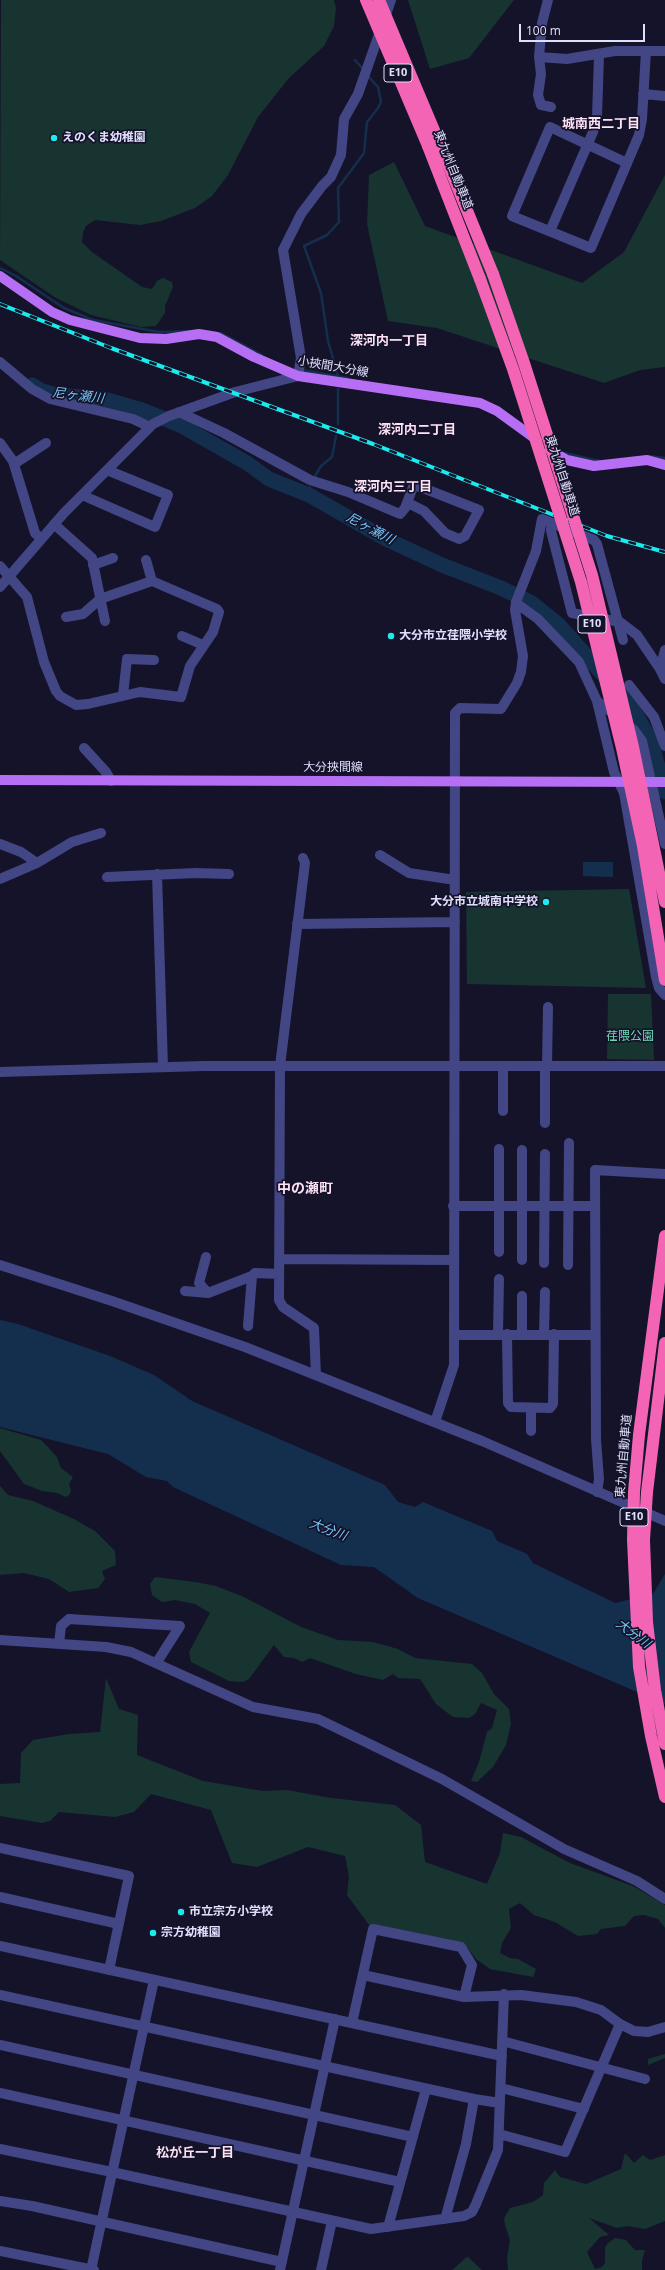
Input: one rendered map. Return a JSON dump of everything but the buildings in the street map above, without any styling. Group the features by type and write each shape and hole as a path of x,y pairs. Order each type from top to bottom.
{"highway":[{"name":"東九州自動車道","path":"366,0 493,274 524,363 592,575 634,747 665,902"},
{"name":"東九州自動車道","path":"379,0 434,144 480,279 513,369 581,582 625,763 643,846 665,980"},
{"name":"東九州自動車道","path":"665,1236 634,1492 633,1540 639,1667 651,1736 665,1797"},
{"name":"E10","path":"665,1343 647,1492 644,1540 647,1622 655,1690 665,1744"}],"main road":[{"name":"小挾間大分線","path":"0,276 52,312 70,320 140,338 166,339 199,334 217,337 254,357 298,376 480,403 497,411 567,460 599,466 647,460 665,465"},
{"name":"大分挾間線","path":"0,780 665,782"}],"street":[{"path":"0,586 54,524 152,425 178,413 235,392 298,376 300,352 283,250 301,214 322,186 331,177 341,155 344,119 358,94 391,0"},
{"path":"548,0 542,23 539,57 541,74 538,96 541,105 551,107"},
{"path":"539,57 567,59 599,55 615,51 665,51"},
{"path":"627,163 550,127 512,216 591,248 639,135 644,94 646,51"},
{"path":"550,231 588,145 597,118 599,55"},
{"path":"644,94 665,96"},
{"path":"0,362 32,389 50,399 152,425"},
{"path":"178,413 218,430 310,480 348,492 400,514 408,502 413,487 418,486 479,510 465,536 459,539 445,533 424,511 408,502"},
{"path":"0,443 14,464 35,533 41,539"},
{"path":"14,464 46,443"},
{"path":"82,495 155,527 168,495 107,470"},
{"path":"435,1422 454,1365 453,1206 455,1066 455,713 460,708 501,709 522,672 523,648 516,604 536,551 541,520 555,524 594,540 597,544 620,622 623,640"},
{"path":"54,524 90,556 105,621"},
{"path":"555,524 551,528 551,531 572,613 620,622 637,634 665,679"},
{"path":"93,565 113,558"},
{"path":"146,560 152,581"},
{"path":"0,566 27,597 44,662 60,696 80,705 123,695 148,692 181,697 190,666 213,632 218,610 152,581 100,599 83,614 66,617"},
{"path":"516,604 538,619 579,662 597,701 609,755 624,793 656,977 659,988 665,995"},
{"path":"182,636 203,645"},
{"path":"660,669 665,650"},
{"path":"123,695 127,659 154,660"},
{"path":"629,685 654,717 665,746"},
{"path":"597,701 634,730 642,741 665,844"},
{"path":"84,748 106,772 111,781"},
{"path":"0,879 38,863 72,842 101,833"},
{"path":"0,844 21,852 38,863"},
{"path":"380,855 409,874 455,880"},
{"path":"303,858 305,863 280,1066 279,1274 280,1304 315,1331 316,1374"},
{"path":"107,877 157,874 229,874"},
{"path":"157,874 163,1067"},
{"path":"297,924 455,922"},
{"path":"545,1123 548,1007"},
{"path":"503,1066 503,1111"},
{"path":"0,1072 163,1067 665,1066"},
{"path":"568,1265 569,1143"},
{"path":"499,1149 499,1252"},
{"path":"522,1150 522,1260"},
{"path":"544,1263 545,1154"},
{"path":"597,1492 599,1470 596,1439 595,1170 665,1174"},
{"path":"453,1206 595,1206"},
{"path":"206,1257 199,1283 208,1294"},
{"path":"279,1259 454,1260"},
{"path":"0,1265 188,1327 316,1374 435,1422 665,1521"},
{"path":"185,1291 208,1294 252,1276 255,1273 279,1274"},
{"path":"248,1326 252,1276"},
{"path":"499,1279 508,1403 512,1407 550,1408 553,1404 545,1292"},
{"path":"522,1296 522,1334"},
{"path":"454,1335 595,1335"},
{"path":"531,1408 531,1431"},
{"path":"59,1644 61,1626 68,1619 180,1626 158,1662"},
{"path":"0,1640 123,1650 158,1662 253,1707 305,1716 334,1726 462,1789 573,1854 637,1881 665,1899"},
{"path":"0,1848 129,1876 109,1970"},
{"path":"0,1897 119,1924"},
{"path":"352,2023 373,1928 461,1947 472,1965 464,1998"},
{"path":"0,1946 502,2056"},
{"path":"363,1975 464,1998 504,1994 579,2003 601,2010 620,2024 641,2032 665,2027"},
{"path":"0,2250 92,2270 101,2222 154,1980"},
{"path":"0,2149 371,2229 464,2216 472,2212 496,2158 499,2134 504,1994"},
{"path":"0,1995 426,2089 500,2103"},
{"path":"0,2201 101,2222 281,2266 335,2019"},
{"path":"499,2134 565,2152 620,2024"},
{"path":"502,2041 603,2066 645,2079"},
{"path":"0,2045 413,2137"},
{"path":"501,2088 584,2109"},
{"path":"388,2227 426,2089"},
{"path":"0,2093 400,2182"},
{"path":"445,2219 466,2144 474,2099"},
{"path":"324,2269 332,2221"}],"green space":[{"path":"1,0 334,0 336,8 334,26 324,46 289,78 258,117 228,175 212,196 195,208 161,221 140,225 95,220 86,226 83,232 82,242 92,252 142,287 152,289 157,281 163,278 172,282 173,287 165,306 165,313 156,326 141,327 91,315 56,298 0,260"},
{"path":"408,0 514,0 469,58 430,69"},
{"path":"394,162 425,226 582,283 624,252 665,175 665,367 640,370 604,383 437,328 388,321 367,224 369,175"},
{"path":"629,889 646,988 467,984 466,892"},
{"name":"荏隈公園","path":"608,994 651,994 654,1060 607,1059"},
{"path":"0,1428 41,1440 57,1457 61,1468 73,1477 69,1484 71,1491 69,1495 66,1497 57,1493 42,1491 24,1484 0,1451"},
{"path":"0,1486 8,1495 33,1501 74,1519 95,1531 115,1551 116,1565 102,1571 105,1579 98,1588 69,1592 49,1579 24,1573 0,1575"},
{"path":"155,1577 216,1586 244,1597 301,1627 338,1640 373,1642 398,1649 415,1658 472,1664 482,1673 494,1694 509,1709 511,1724 506,1745 493,1767 477,1782 471,1781 479,1762 487,1732 492,1728 497,1710 481,1703 475,1714 469,1718 453,1717 436,1704 420,1679 398,1678 393,1674 383,1680 356,1674 310,1658 302,1662 294,1658 284,1657 274,1645 249,1679 243,1682 229,1681 191,1662 189,1652 210,1613 195,1604 175,1600 162,1602 152,1595 150,1584"},
{"path":"106,1678 119,1709 138,1715 137,1755 203,1781 263,1791 287,1790 331,1798 395,1805 421,1825 425,1862 487,1884 500,1853 503,1833 521,1837 570,1863 633,1886 665,1905 665,1928 658,1919 644,1915 634,1916 625,1926 601,1929 597,1934 578,1936 555,1922 534,1915 520,1903 509,1909 511,1928 502,1943 500,1953 510,1958 518,1959 536,1969 533,1977 490,1969 476,1959 465,1945 448,1939 369,1925 347,1895 349,1877 345,1856 308,1847 257,1867 232,1863 211,1810 151,1794 134,1812 115,1817 59,1812 50,1821 42,1823 0,1816 0,1784 20,1783 21,1753 33,1740 69,1734 100,1732"},
{"path":"665,2054 665,2058 648,2065 648,2059"},
{"path":"625,2153 634,2163 643,2155 650,2160 665,2155 665,2221 645,2229 627,2226 617,2228 589,2218 609,2235 600,2237 587,2252 595,2269 602,2267 605,2263 605,2248 607,2244 615,2238 626,2240 635,2250 645,2250 642,2260 642,2270 508,2270 507,2258 510,2240 504,2218 510,2208 533,2202 543,2195 544,2183 555,2170 560,2177 586,2184 621,2169"},
{"path":"467,2257 482,2270 452,2270"}],"water":[{"path":"583,862 613,862 613,877 583,876"},
{"name":"大分川","path":"0,1320 18,1324 110,1356 154,1375 192,1401 385,1485 398,1502 415,1507 423,1502 492,1531 497,1541 527,1554 533,1563 615,1603 653,1594 665,1574 665,1704 418,1598 374,1567 341,1565 173,1487 167,1481 146,1477 108,1454 0,1427"}],"waterway":[{"path":"355,60 363,69"},
{"path":"338,376 328,341 321,293 304,246 327,235 339,222 338,188 364,153 367,122 381,102 378,87 367,75"},
{"path":"0,268 16,276 64,308 93,320 159,332 192,331"},
{"path":"221,333 262,355"},
{"path":"302,370 347,378"},
{"name":"尼ヶ瀬川","path":"32,385 42,391 57,395 104,399 142,410 180,425 247,463 269,479 309,495 386,539 442,565 501,588 532,603 558,624 631,706 651,741 665,792"},
{"path":"338,389 338,424"},
{"path":"315,476 321,466 332,457 336,436"},
{"path":"564,453 600,461"},
{"path":"649,456 665,458"},
{"name":"尼ヶ瀬川","path":"309,495 310,487"}],"railway":[{"path":"0,304 111,348 373,444 607,536 665,552"}],"place":[{"name":"えのくま幼稚園","path":"54,138"},
{"name":"大分市立荏隈小学校","path":"391,636"},
{"name":"大分市立城南中学校","path":"546,902"},
{"name":"市立宗方小学校","path":"181,1912"},
{"name":"宗方幼稚園","path":"153,1933"}],"district":[{"name":"城南西二丁目","path":"601,124"},
{"name":"深河内一丁目","path":"389,341"},
{"name":"深河内二丁目","path":"417,430"},
{"name":"深河内三丁目","path":"393,487"},
{"name":"中の瀬町","path":"305,1189"},
{"name":"松が丘一丁目","path":"195,2153"}]}
